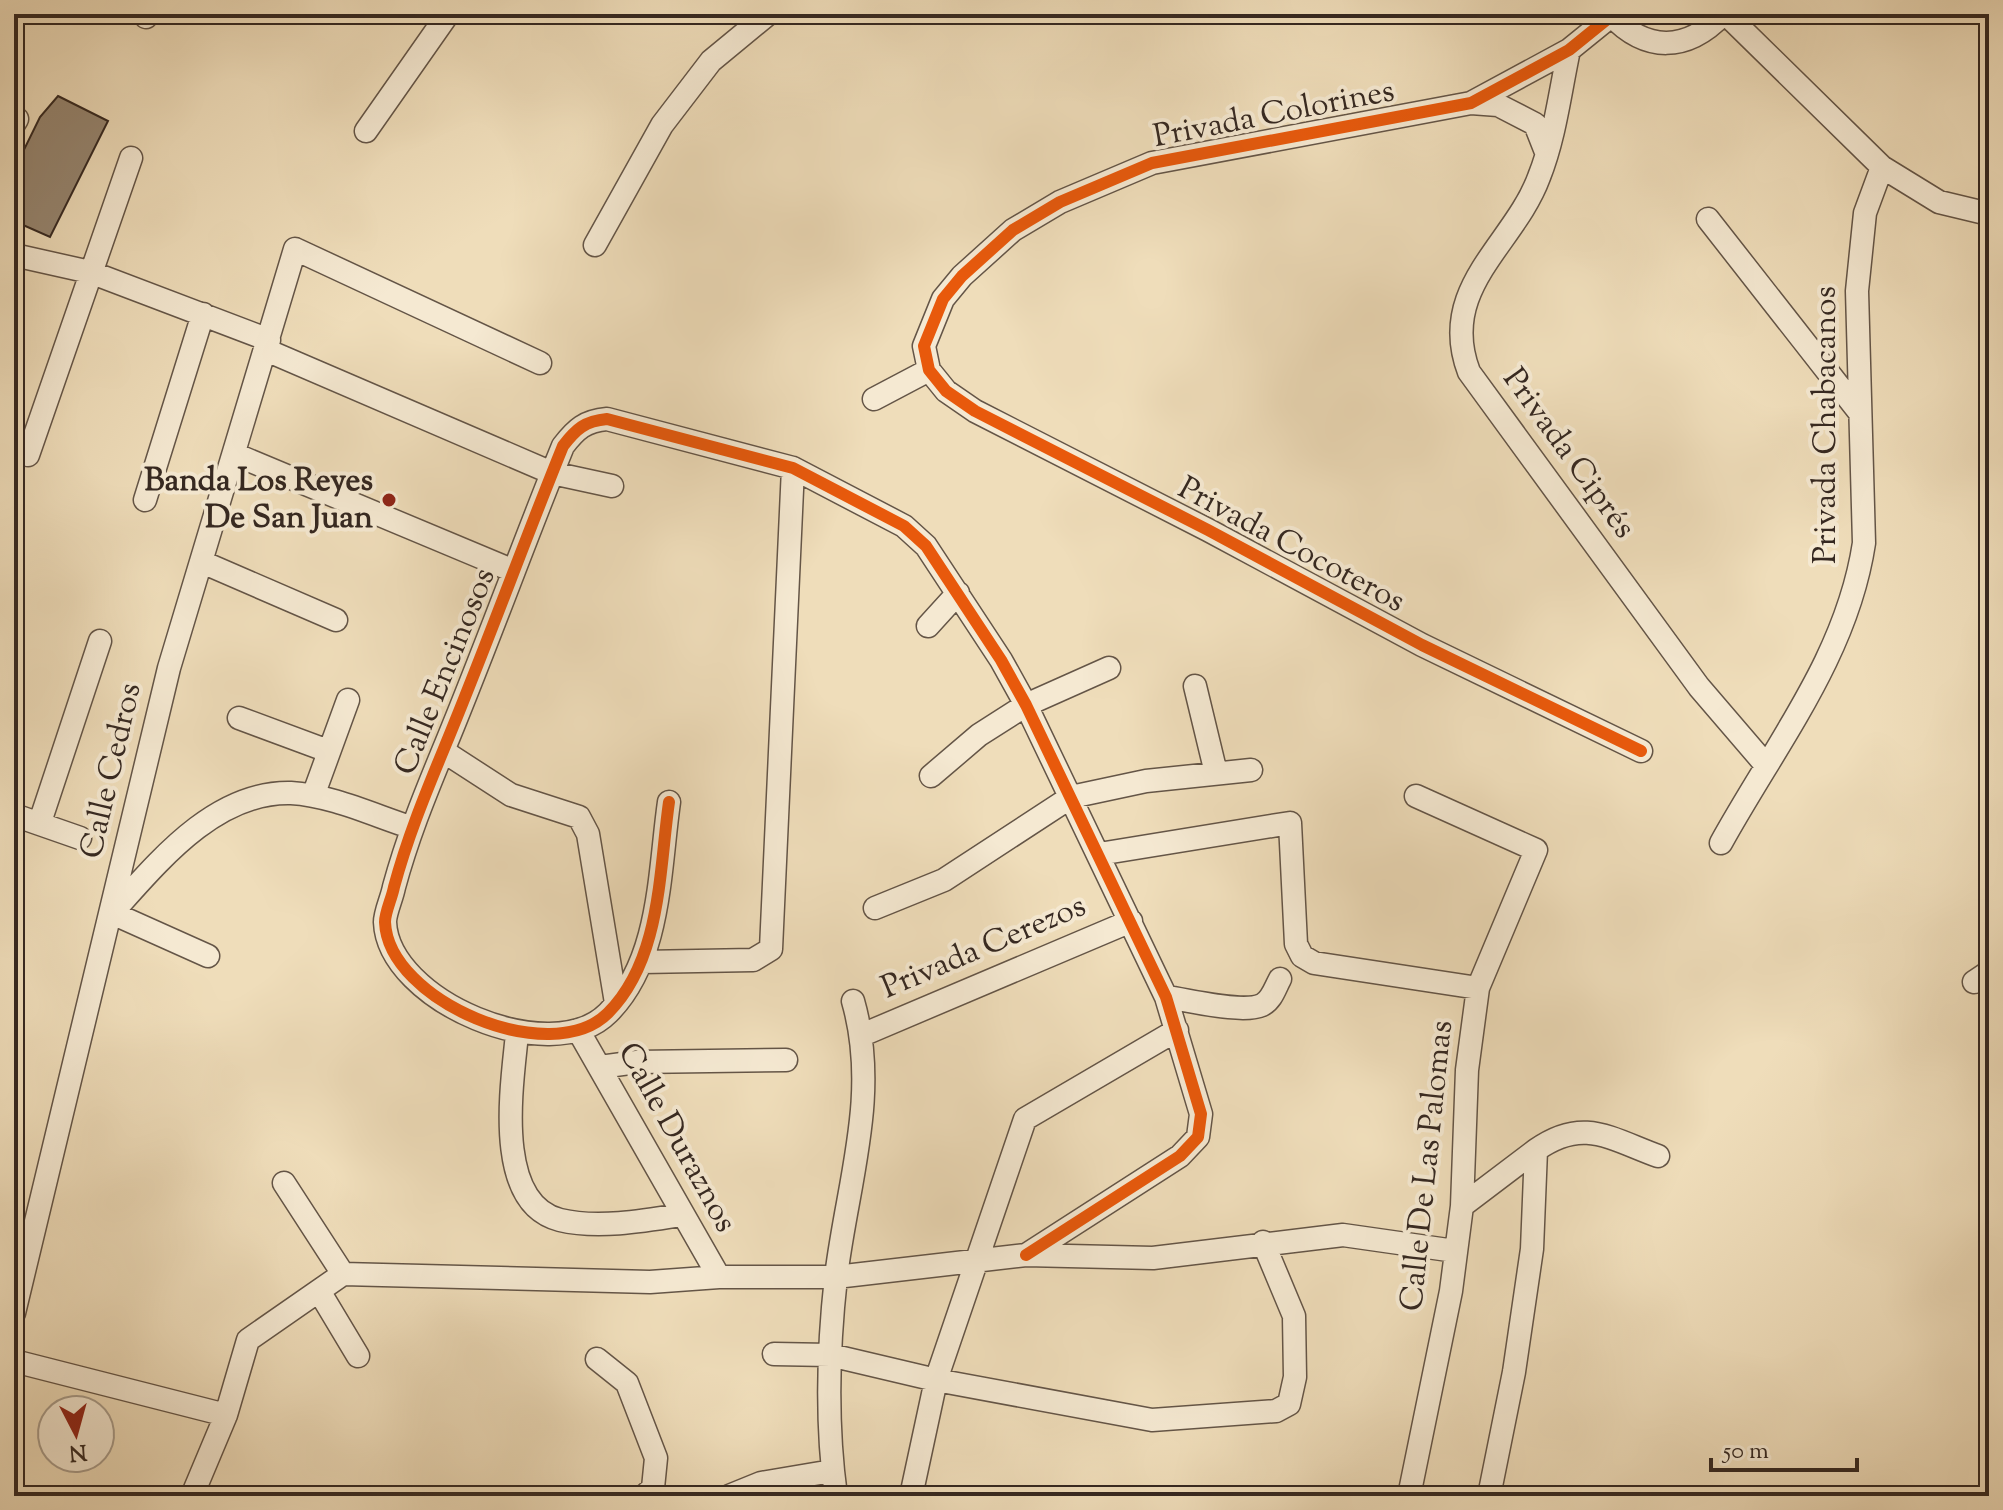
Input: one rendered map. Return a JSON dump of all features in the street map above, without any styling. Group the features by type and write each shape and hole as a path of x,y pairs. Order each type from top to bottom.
{"street":[{"path":"366,131 448,14"},
{"path":"595,245 662,125 711,61 768,14"},
{"path":"1611,15 1643,40 1664,43 1688,40 1708,30 1725,14 1882,167 1939,202 1989,214"},
{"name":"Privada Colorines","path":"929,370 924,346 943,299 962,276 1013,230 1060,202 1152,163 1471,103 1569,50 1611,15"},
{"name":"Privada Ciprés","path":"1569,50 1547,153 1525,205 1484,261 1474,283 1463,317 1465,361 1469,372 1699,687 1765,764"},
{"path":"1471,103 1498,105 1535,124 1547,153"},
{"path":"28,455 131,158"},
{"name":"Privada Chabacanos","path":"1721,843 1830,655 1847,618 1859,576 1864,543 1857,291 1865,213 1882,167"},
{"path":"1708,219 1860,413"},
{"name":"Calle Cedros","path":"14,1313 169,668 295,249 540,363"},
{"path":"14,255 90,272 203,314 552,473 612,486"},
{"path":"145,500 203,314"},
{"path":"874,399 929,370"},
{"name":"Privada Cocoteros","path":"929,370 946,391 975,411 1208,530 1422,645 1641,751"},
{"name":"Calle Encinosos","path":"578,1030 517,1034 468,1018 426,988 394,954 385,922 410,827 552,473 574,431 590,421 607,419 793,468 904,526 926,546 1026,705 1166,997 1201,1114 1201,1130 1194,1144 1026,1255"},
{"path":"234,454 514,571"},
{"path":"642,962 753,960 768,954 772,942 793,468"},
{"path":"202,562 336,620"},
{"path":"928,626 958,593"},
{"path":"40,822 100,641"},
{"path":"931,776 979,735 1026,705 1109,668"},
{"path":"1195,686 1216,773"},
{"path":"313,796 348,700"},
{"path":"239,718 328,751"},
{"name":"Calle Duraznos","path":"443,751 511,795 579,817 588,834 616,1003"},
{"path":"875,908 944,880 1071,797 1146,781 1251,770"},
{"path":"208,956 112,913 171,848 230,808 259,796 313,796 410,827"},
{"name":"Calle De Las Palomas","path":"1409,1496 1451,1291 1462,1206 1467,1070 1478,988 1536,850 1416,796"},
{"path":"578,1030 595,1024 616,1003 642,962 650,934 669,802"},
{"path":"14,815 80,838"},
{"path":"1099,854 1290,823 1296,944 1302,956 1314,963 1478,988"},
{"name":"Privada Cerezos","path":"862,1035 1131,921"},
{"path":"1166,997 1242,1008 1260,1006 1270,999 1280,979"},
{"path":"836,1496 832,1471 830,1355 836,1277 865,1105 862,1035 853,1001"},
{"name":"Calle Duraznos","path":"578,1030 719,1277"},
{"path":"911,1496 936,1380 980,1259 1025,1119 1177,1030"},
{"path":"517,1034 512,1086 515,1176 524,1197 538,1210 560,1220 606,1222 681,1215"},
{"path":"600,1067 637,1062 786,1060"},
{"path":"1462,1206 1559,1134 1597,1134 1658,1156"},
{"path":"1489,1496 1514,1372 1532,1249 1536,1150"},
{"path":"284,1183 343,1274"},
{"path":"192,1496 226,1415 248,1340 343,1274 650,1282 719,1277 836,1277 1026,1255 1153,1258 1263,1242 1343,1235 1455,1251"},
{"path":"774,1354 830,1355 936,1380 1152,1420 1276,1411 1289,1404 1295,1377 1294,1316 1263,1242"},
{"path":"319,1291 358,1356"},
{"path":"597,1359 627,1383 656,1458 653,1488 644,1496"},
{"path":"14,1361 226,1415"},
{"path":"729,1496 761,1483 832,1471"}],"building":[{"path":"58,96 108,121 50,237 14,221 14,170 40,117"}],"cycle path":[{"path":"1611,16 1569,50 1471,103 1152,163 1060,202 1013,230 962,276 943,299 924,346 929,370 946,391 975,411 1208,530 1422,645 1641,751"},
{"path":"669,802 655,914 638,968 625,992 608,1013 582,1029 550,1034 513,1030 476,1018 442,1001 413,978 393,951 385,922 386,914 423,802 563,446 582,427 599,420 607,419 793,468 904,526 926,546 1001,660 1026,705 1166,997 1201,1114 1198,1137 1180,1156 1026,1255"}],"place":[{"name":"Banda Los Reyes De San Juan","path":"389,500"}]}
